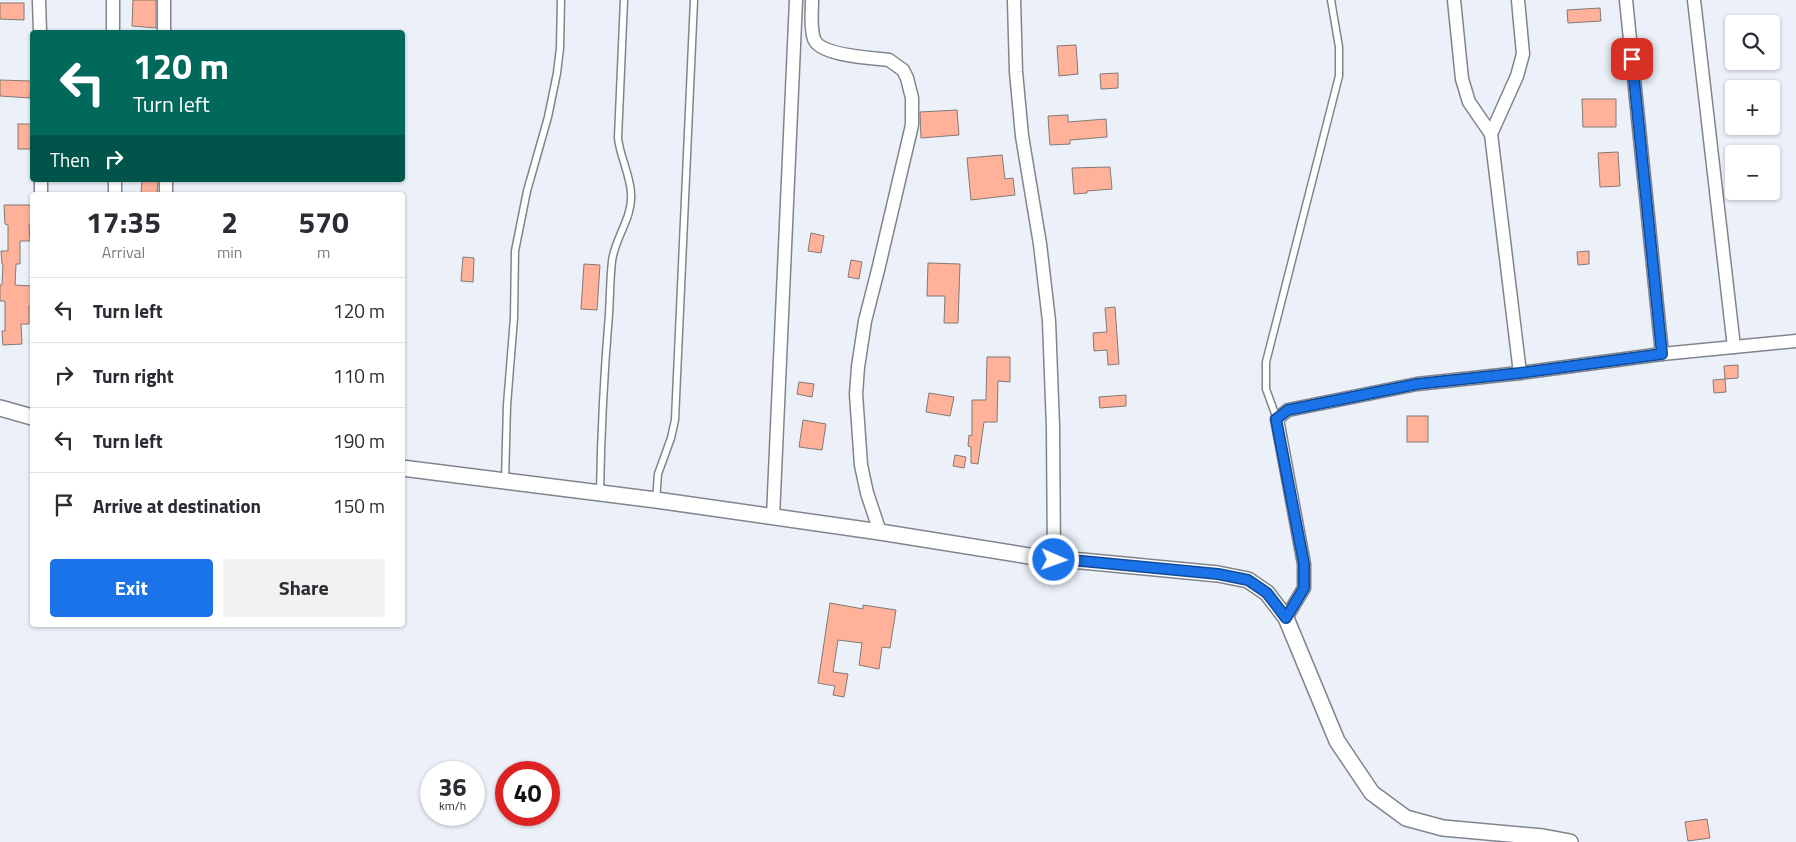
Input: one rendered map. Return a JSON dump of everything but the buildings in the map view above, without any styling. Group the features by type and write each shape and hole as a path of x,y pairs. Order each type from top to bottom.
{"street":[{"path":"39,0 40,30"},
{"path":"114,0 114,30"},
{"path":"164,0 164,30"},
{"path":"773,517 796,0"},
{"path":"812,0 812,23 814,38 817,44 832,52 890,60 903,70 912,98 912,125 885,243 864,321 856,394 861,466 867,493 880,532"},
{"path":"1014,0 1016,72 1022,136 1040,244 1049,321 1053,427 1054,560"},
{"path":"1454,0 1462,79 1469,102 1491,134 1520,373"},
{"path":"1491,134 1517,76 1523,54 1518,0"},
{"path":"1626,0 1662,354"},
{"path":"1694,0 1734,347"},
{"path":"1286,618 1304,588 1304,564 1276,419 1288,410 1408,386 1662,354 1796,341"},
{"path":"0,408 30,416"},
{"path":"405,468 600,492 880,532 1054,560 1218,574 1248,580 1267,593 1286,618 1337,741 1372,793 1406,818 1442,828 1543,837 1570,842"}],"lane":[{"path":"505,481 507,405 514,318 515,251 527,191 548,117 557,73 560,48 561,0"},
{"path":"600,492 605,358 612,263 615,246 628,218 631,205 631,191 619,150 618,138 624,0"},
{"path":"656,500 658,474 671,438 675,420 694,0"},
{"path":"1276,419 1266,389 1266,362 1339,76 1339,47 1331,0"}],"route":[{"path":"1054,560 1218,574 1248,580 1267,593 1286,618 1304,588 1304,564 1276,419 1283,413 1288,410 1417,384 1520,373 1662,354 1632,59"}]}
